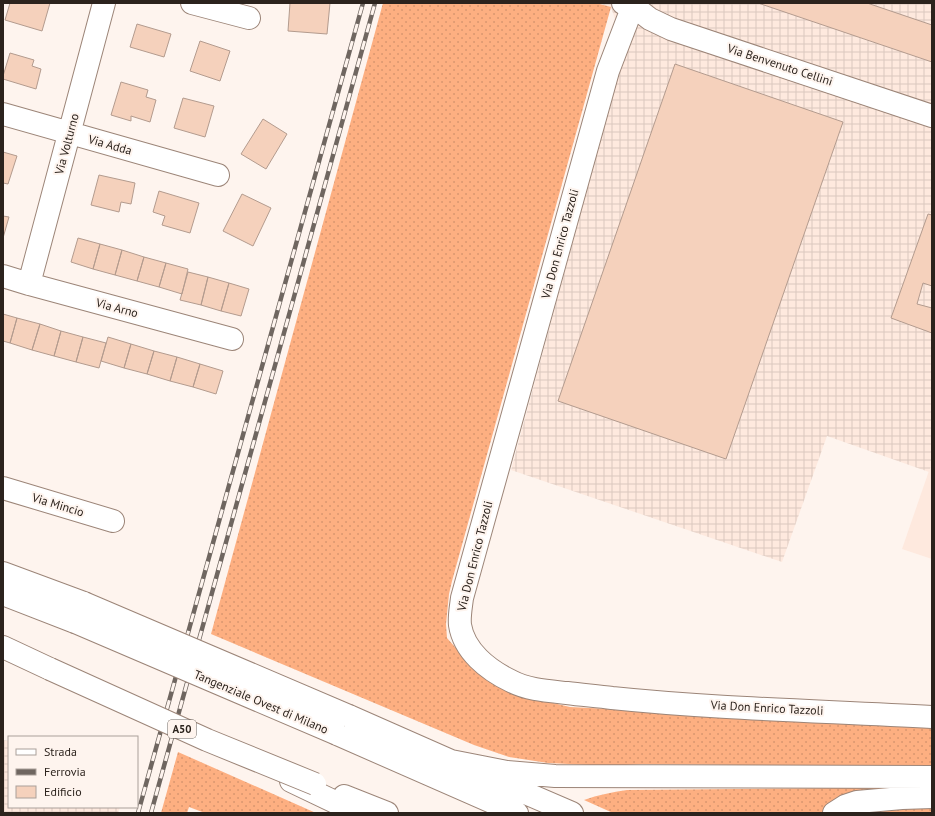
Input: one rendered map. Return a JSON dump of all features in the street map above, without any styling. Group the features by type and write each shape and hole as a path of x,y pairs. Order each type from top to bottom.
{"main road":[{"name":"Via Volturno","path":"29,284 104,3"},
{"path":"192,3 249,18"},
{"name":"Via Benvenuto Cellini","path":"630,4 650,18 671,29 932,116"},
{"name":"Via Don Enrico Tazzoli","path":"630,4 608,71 461,605 460,619 464,638 470,649 490,669 519,685 542,690 664,703 932,717"},
{"name":"Via Adda","path":"3,114 218,175"},
{"name":"Via Arno","path":"3,276 232,339"},
{"name":"Via Mincio","path":"3,488 113,521"},
{"path":"3,573 84,602 572,813"},
{"name":"Tangenziale Ovest di Milano","path":"3,594 75,622 517,813"},
{"name":"A50","path":"3,647 314,787 387,813"},
{"path":"451,761 507,772 555,776 932,777"},
{"path":"314,787 358,813"},
{"path":"834,813 845,806 857,802 932,797"}],"shaded area":[{"path":"383,3 596,3 611,7 452,581 446,624 447,638 462,655 511,693 570,707 932,725 932,767 642,764 610,766 548,763 509,757 474,745 211,634"},
{"path":"596,3 932,3 932,462 929,472 827,436 782,562 511,470 625,49 611,7"},
{"path":"932,462 932,559 902,549"},
{"path":"3,740 8,741 8,808 120,808 118,813 3,813"},
{"path":"178,752 316,813 205,813 189,807 187,813 161,813"},
{"path":"932,787 830,813 613,813 584,800 627,790"},
{"path":"932,807 932,813 877,813 897,809"}],"building":[{"path":"10,3 50,3 42,31 5,20"},
{"path":"290,3 330,3 327,34 288,31"},
{"path":"758,3 867,3 932,25 932,62"},
{"path":"137,24 171,34 164,57 130,47"},
{"path":"200,41 230,51 220,81 190,71"},
{"path":"10,53 34,60 32,66 41,69 36,89 3,79"},
{"path":"675,64 843,122 726,459 558,401"},
{"path":"121,82 148,90 146,97 156,100 150,122 131,116 131,121 111,115"},
{"path":"183,98 214,106 205,137 174,128"},
{"path":"263,119 287,134 266,169 241,154"},
{"path":"3,152 17,156 8,184 3,183"},
{"path":"99,175 135,183 131,204 121,202 119,212 91,205"},
{"path":"159,191 199,203 190,233 162,225 165,216 153,212"},
{"path":"242,194 271,208 253,246 223,231"},
{"path":"928,214 932,215 932,286 923,283 917,304 932,308 932,333 891,318"},
{"path":"3,216 9,217 3,238"},
{"path":"78,238 100,244 93,269 71,262"},
{"path":"100,244 122,250 115,275 93,269"},
{"path":"122,250 144,257 137,281 115,275"},
{"path":"144,257 166,263 159,287 137,281"},
{"path":"166,263 188,269 182,294 159,287"},
{"path":"188,272 208,277 201,305 180,300"},
{"path":"208,277 229,283 221,311 201,305"},
{"path":"229,283 249,289 241,316 221,311"},
{"path":"3,314 17,318 10,343 3,341"},
{"path":"17,318 40,324 32,350 10,343"},
{"path":"40,324 61,331 54,356 32,350"},
{"path":"61,331 83,337 76,362 54,356"},
{"path":"83,337 106,343 99,368 76,362"},
{"path":"108,337 131,344 124,368 101,361"},
{"path":"131,344 154,351 147,374 124,368"},
{"path":"154,351 177,357 170,381 147,374"},
{"path":"177,357 200,364 193,387 170,381"},
{"path":"200,364 223,371 216,394 193,387"}],"railway":[{"path":"138,813 363,3"},
{"path":"151,813 375,3"}]}
